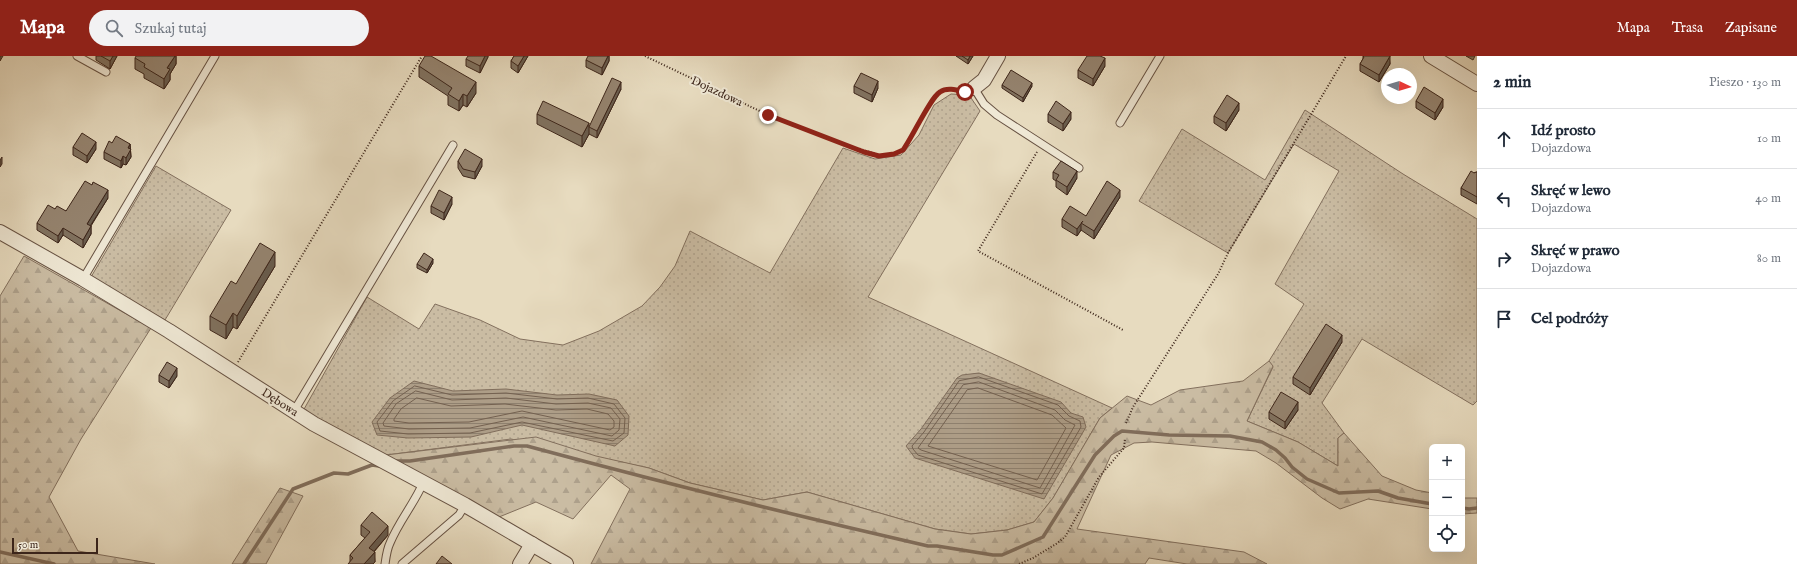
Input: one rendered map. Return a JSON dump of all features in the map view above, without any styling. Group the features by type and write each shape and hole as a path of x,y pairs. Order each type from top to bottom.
{"street":[{"path":"974,88 984,80 998,56"},
{"path":"1431,56 1477,84"},
{"name":"Dębowa","path":"0,232 83,278 233,371 314,424 465,505 566,564"},
{"path":"520,564 532,544"}],"lane":[{"path":"77,56 106,72"},
{"path":"83,278 215,56"},
{"path":"1120,123 1160,56"},
{"path":"974,88 984,104 997,115 1079,168"},
{"path":"294,411 453,145"},
{"path":"385,564 389,544 400,521 417,496 423,483"},
{"path":"402,564 459,515 465,505"}],"path":[{"path":"233,371 298,266 422,56"},
{"name":"Dojazdowa","path":"645,56 768,115 826,138 879,156 894,154 903,150 933,99 940,91 948,89 965,92 974,88"},
{"path":"1126,423 1133,407 1218,274 1228,253 1346,56"},
{"path":"1042,144 978,251 1123,330"},
{"path":"1019,564 1033,558 1056,544 1065,536 1075,522 1099,477 1124,448 1125,438"}],"green space":[{"path":"951,94 969,95 980,111 868,297 1112,408 1100,418 1053,498 1034,522 1007,530 971,534 935,529 807,492 763,500 690,483 649,468 511,439 386,455 303,411 367,297 419,329 435,304 480,320 520,339 563,345 599,331 642,306 660,287 675,266 690,231 770,273 843,148 875,159 901,155 919,135 934,105"},
{"path":"1305,110 1403,174 1477,219 1477,401 1473,405 1362,339 1322,403 1344,433 1338,438 1338,466 1298,442 1247,421 1273,367 1269,361 1304,304 1275,284 1339,171 1294,144 1228,253 1139,201 1182,129 1265,180"},
{"path":"156,166 231,210 165,320 91,277"},
{"path":"24,256 151,328 81,439 49,497 78,551 155,564 0,564 0,296"},
{"path":"1269,361 1273,366 1247,421 1298,442 1338,466 1338,438 1344,433 1382,476 1416,490 1429,492 1429,509 1368,499 1340,509 1322,498 1276,463 1256,451 1152,442 1134,443 1111,455 1077,529 1244,552 1267,564 1187,564 1149,558 1145,564 591,564 630,489 611,475 573,519 536,502 499,517 386,455 536,437 596,456 649,468 690,483 763,500 807,492 935,529 971,534 1007,530 1034,522 1053,498 1100,418 1127,396 1151,405 1180,390 1243,381"},
{"path":"280,488 303,496 266,564 232,564"},
{"path":"1465,498 1477,498 1477,513 1465,514"}],"water":[{"path":"979,373 1061,402 1071,413 1083,417 1086,427 1044,499 915,458 906,446 921,429 957,378 962,375"},
{"path":"414,381 453,391 506,389 557,395 589,394 617,400 629,416 628,435 615,446 522,425 471,437 408,438 377,435 372,422 390,398"}],"building":[{"path":"101,56 113,56 110,61"},
{"path":"136,56 175,56 167,68 170,69 164,79 144,67 145,64 135,58"},
{"path":"425,56 431,56 476,82 467,96 463,94 459,101 448,94 452,88 419,66"},
{"path":"468,56 485,56 480,66 466,59"},
{"path":"514,56 524,56 518,66 511,61"},
{"path":"588,56 608,56 602,68 586,60"},
{"path":"962,56 970,56 968,60"},
{"path":"1087,56 1100,56 1105,58 1093,79 1078,70"},
{"path":"1363,56 1390,56 1383,68 1381,68 1379,75 1360,64 1364,57"},
{"path":"1011,70 1032,83 1023,98 1002,85"},
{"path":"861,73 878,81 872,95 854,86"},
{"path":"612,78 621,82 597,131 589,127"},
{"path":"1424,87 1443,99 1435,113 1417,102"},
{"path":"1227,95 1239,103 1226,123 1214,116"},
{"path":"543,101 589,123 582,136 537,114"},
{"path":"1056,101 1071,112 1063,124 1048,114"},
{"path":"82,133 96,142 87,156 73,147"},
{"path":"116,136 130,144 128,148 131,149 126,158 123,156 121,161 104,152 109,141 112,143"},
{"path":"465,149 482,159 475,172 463,169 458,161"},
{"path":"1061,161 1077,171 1067,187 1056,180 1059,175 1053,172"},
{"path":"1471,171 1474,173 1477,172 1477,197 1461,188"},
{"path":"85,181 92,185 93,182 108,190 87,224 91,226 83,240 63,228 58,236 37,223 48,205 55,209 57,206 66,211"},
{"path":"1107,181 1120,190 1094,231 1081,223 1077,229 1062,219 1070,206 1086,216"},
{"path":"439,190 452,197 444,213 431,206"},
{"path":"260,243 275,252 237,316 233,313 226,325 210,316 231,281 236,284"},
{"path":"424,253 433,259 427,270 417,264"},
{"path":"1326,324 1342,335 1310,388 1293,377"},
{"path":"167,362 177,368 169,381 159,375"},
{"path":"1281,392 1298,402 1285,422 1269,412"},
{"path":"372,512 388,526 369,548 375,552 364,564 348,564 353,558 350,555 370,532 361,525"},
{"path":"442,556 452,564 436,564"}],"waterway":[{"path":"396,461 410,461 514,446 527,446 777,510 928,546 937,546 993,555 1002,555 1043,537 1095,455 1114,436 1122,431 1169,435 1230,436 1262,442 1276,450 1292,467 1307,479 1339,493 1378,491 1398,498 1429,503"},
{"path":"244,564 293,489 334,473 348,474 372,465 379,466"},
{"path":"1465,508 1477,508"},
{"path":"0,552 54,564"}],"route":[{"path":"768,115 826,138 879,156 894,154 903,150 933,99 940,91 948,89 965,92"}]}
